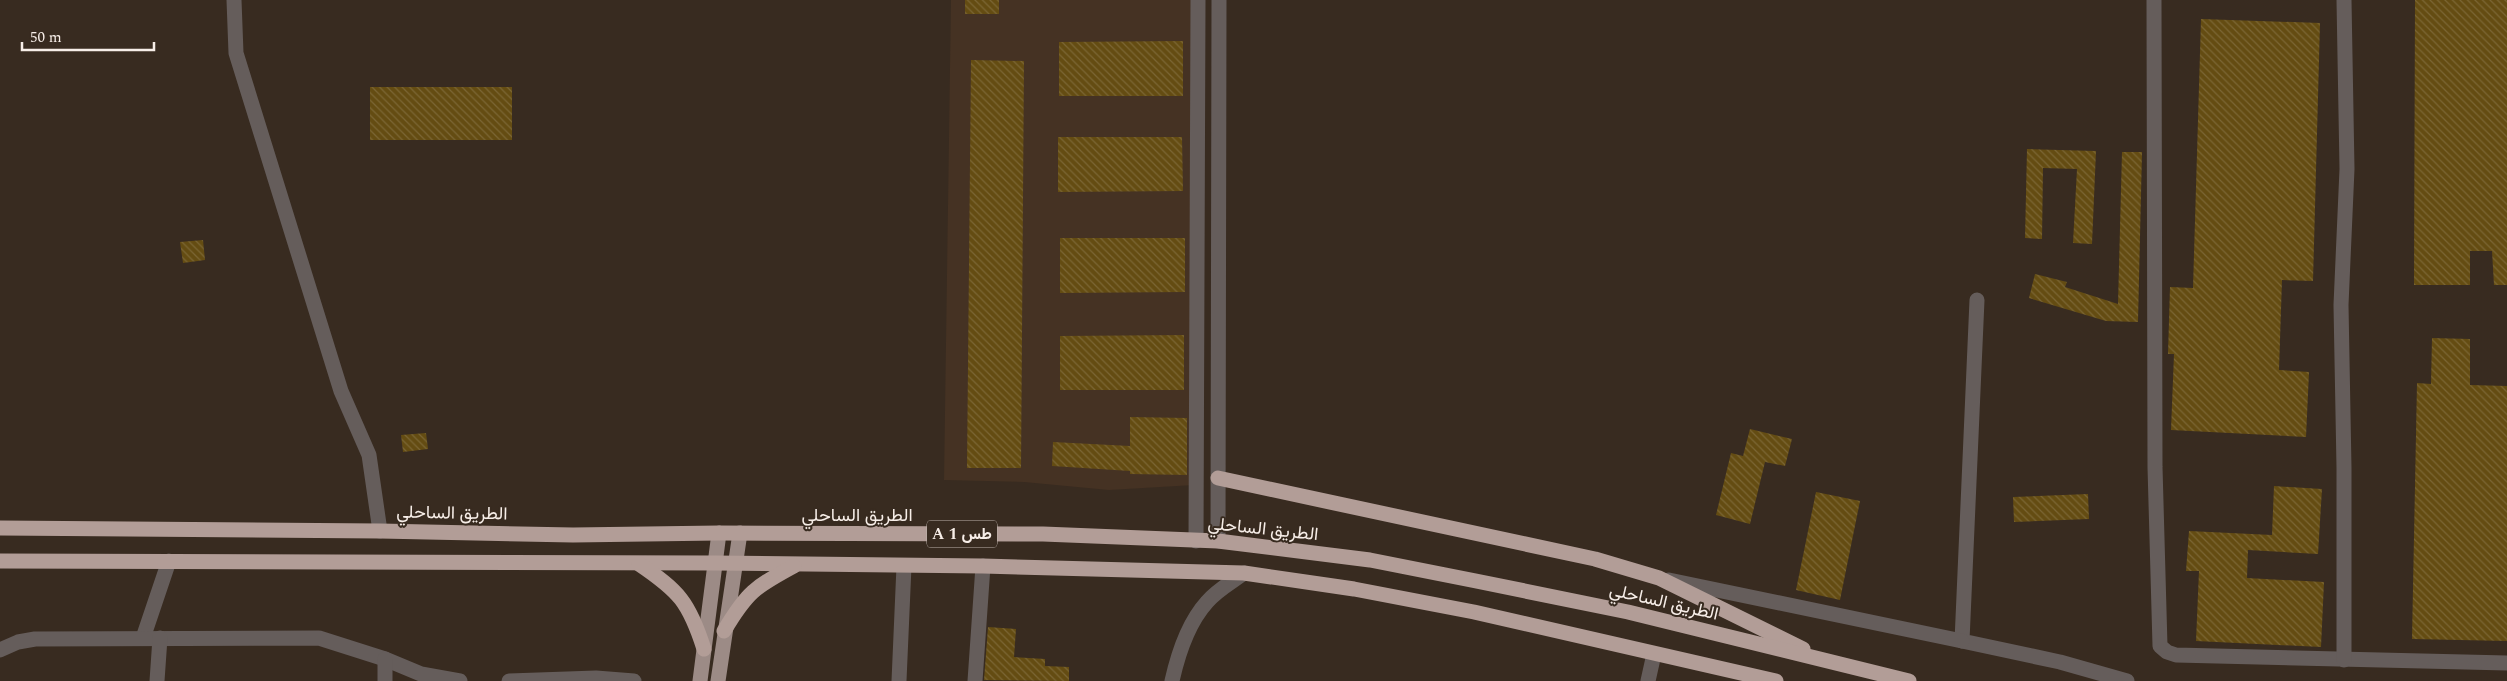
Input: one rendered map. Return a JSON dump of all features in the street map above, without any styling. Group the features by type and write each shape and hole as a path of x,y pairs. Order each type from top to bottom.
{"highway":[{"path":"1218,478 1595,559 1659,578 1831,663"},
{"name":"الطريق الساحلي","path":"0,528 380,531 573,535 719,533 1043,534 1218,541 1370,560 1476,581 1628,612 1909,681"},
{"name":"A 1 طس","path":"0,561 735,563 983,566 1244,573 1354,589 1474,612 1776,681"},
{"path":"639,564 674,589 687,605 696,624 704,649"},
{"path":"724,631 748,594 762,583 796,564"}],"main road":[{"path":"700,681 719,533"},
{"path":"718,681 740,533"}],"street":[{"path":"234,0 236,53 341,391 369,455 380,531"},
{"path":"1196,541 1198,0"},
{"path":"1218,0 1218,541"},
{"path":"2154,0 2155,467 2160,646 2167,652 2176,655 2507,663"},
{"path":"2344,0 2347,169 2341,305 2344,660"},
{"path":"1962,641 1977,300"},
{"path":"143,638 168,561"},
{"path":"899,681 904,566"},
{"path":"975,681 983,566"},
{"path":"1172,681 1181,650 1206,602 1244,573"},
{"path":"1659,578 2060,662 2127,681"},
{"path":"157,681 160,638"},
{"path":"0,650 18,642 35,639 320,638 385,659 421,674 460,681"},
{"path":"1648,681 1654,654"},
{"path":"385,659 385,681"},
{"path":"508,681 596,678 634,681"}],"shaded area":[{"path":"951,0 1192,0 1194,485 1109,490 1024,482 944,480"}],"building":[{"path":"965,0 999,0 999,14 965,14"},
{"path":"2415,0 2507,0 2507,285 2494,285 2492,251 2470,251 2470,285 2414,285"},
{"path":"2201,19 2320,23 2313,281 2282,280 2279,370 2309,372 2306,437 2171,430 2174,354 2168,354 2170,287 2193,288"},
{"path":"1183,41 1183,96 1059,96 1059,42"},
{"path":"971,60 1024,61 1021,468 967,468"},
{"path":"370,87 512,87 512,140 370,140"},
{"path":"1058,137 1182,137 1183,191 1058,192"},
{"path":"2027,149 2096,151 2092,244 2073,243 2077,169 2043,168 2042,239 2025,238"},
{"path":"2122,152 2142,152 2138,322 2106,321 2029,298 2035,274 2067,282 2065,287 2118,304"},
{"path":"1060,238 1185,238 1185,292 1060,293"},
{"path":"203,240 205,260 183,263 180,242"},
{"path":"1184,335 1184,390 1060,390 1060,336"},
{"path":"2432,338 2470,339 2470,385 2507,386 2507,641 2412,639 2417,383 2431,384"},
{"path":"1130,417 1187,418 1187,475 1130,474 1130,471 1052,466 1053,442 1130,446"},
{"path":"1750,429 1792,439 1785,466 1765,462 1750,524 1716,515 1731,453 1743,456"},
{"path":"426,433 428,449 403,452 401,435"},
{"path":"2274,486 2322,489 2318,554 2248,550 2247,578 2324,582 2321,647 2196,641 2199,571 2186,571 2189,531 2272,535"},
{"path":"1816,492 1860,501 1840,600 1796,590"},
{"path":"2088,494 2089,519 2014,522 2013,497"},
{"path":"988,627 1016,629 1014,657 1045,659 1045,666 1069,667 1069,681 984,680"}]}
